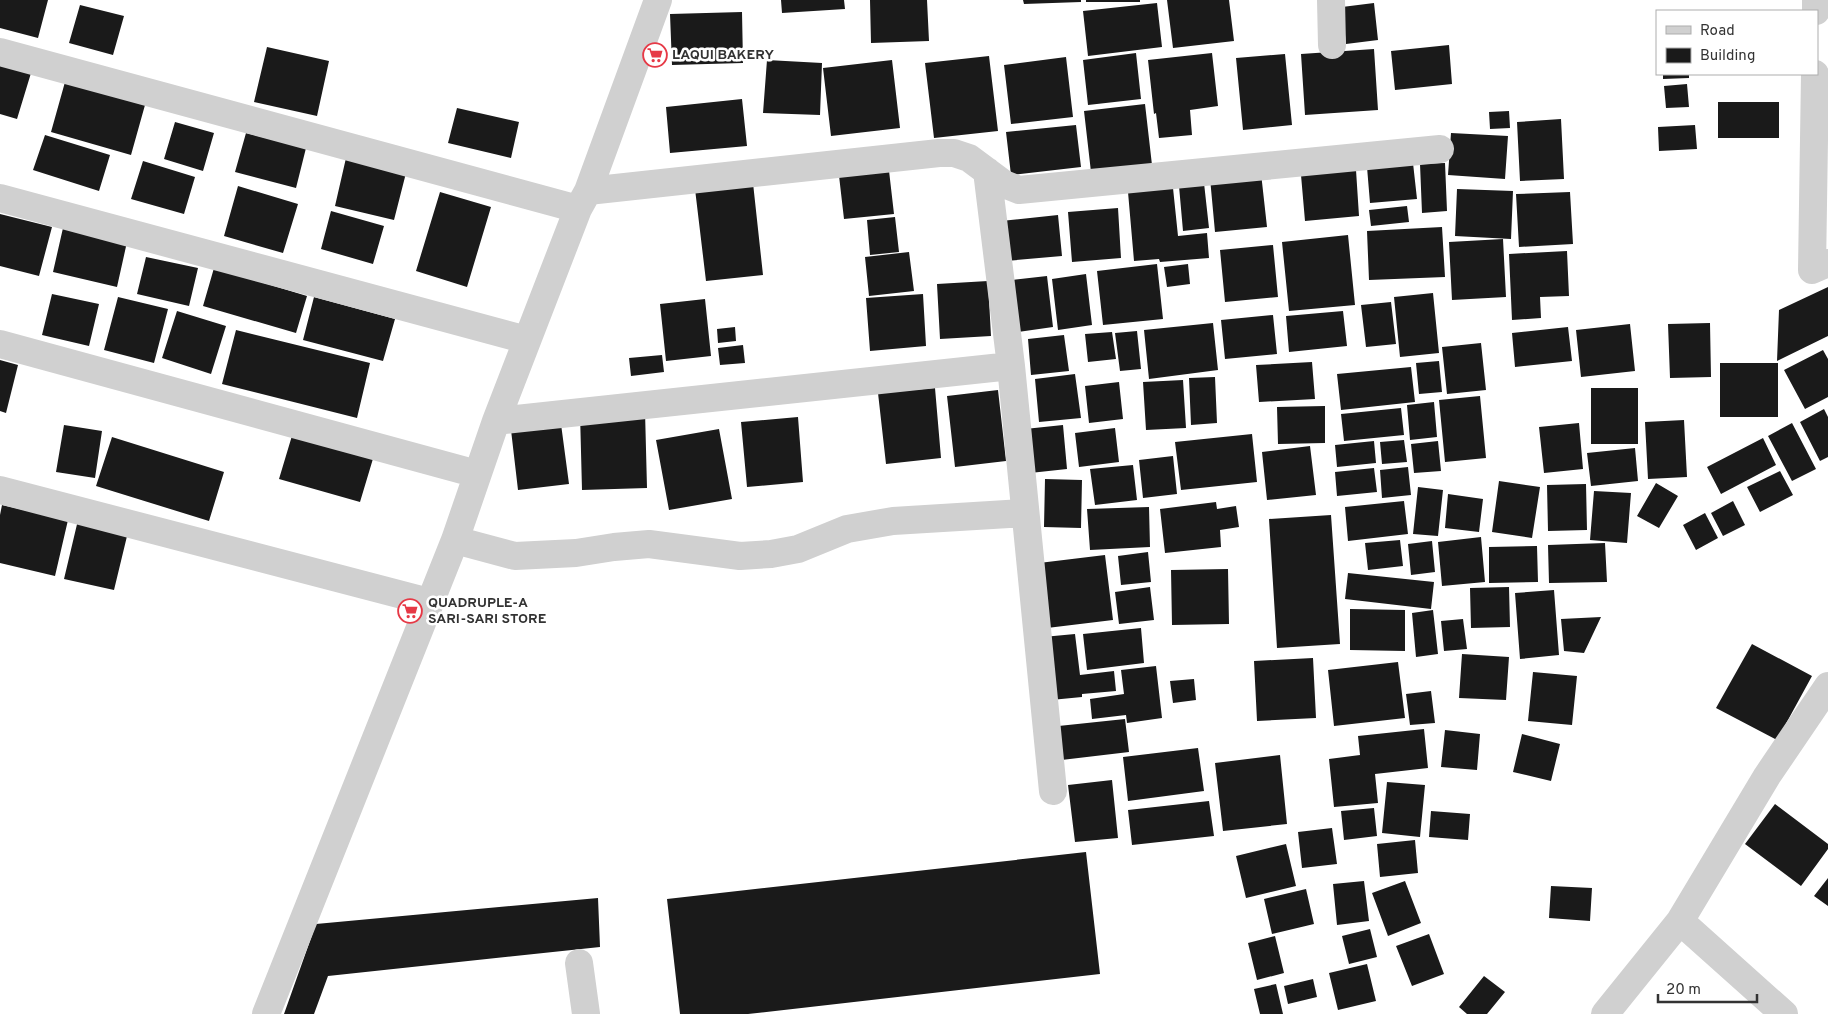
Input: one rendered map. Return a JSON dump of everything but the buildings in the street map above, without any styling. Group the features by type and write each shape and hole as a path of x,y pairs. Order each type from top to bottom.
{"street":[{"path":"266,1014 455,540 496,421 583,200 658,0"},
{"path":"1331,0 1332,46"},
{"path":"0,52 583,200 940,153 954,153 969,158 1004,184 1018,190 1440,149"},
{"path":"1815,75 1812,270 1828,264"},
{"path":"987,171 1011,366 1024,513 1053,791"},
{"path":"0,198 527,340"},
{"path":"0,344 477,474"},
{"path":"496,421 1011,366"},
{"path":"0,490 429,602"},
{"path":"455,540 515,556 576,553 650,544 740,556 771,554 798,549 848,529 893,522 1024,513"},
{"path":"1605,1014 1680,922 1767,776 1828,686"},
{"path":"1680,922 1784,1014"},
{"path":"579,962 586,1014"}],"place":[{"name":"LAQUI BAKERY","path":"655,55"},
{"name":"QUADRUPLE-A SARI-SARI STORE","path":"410,611"}]}
